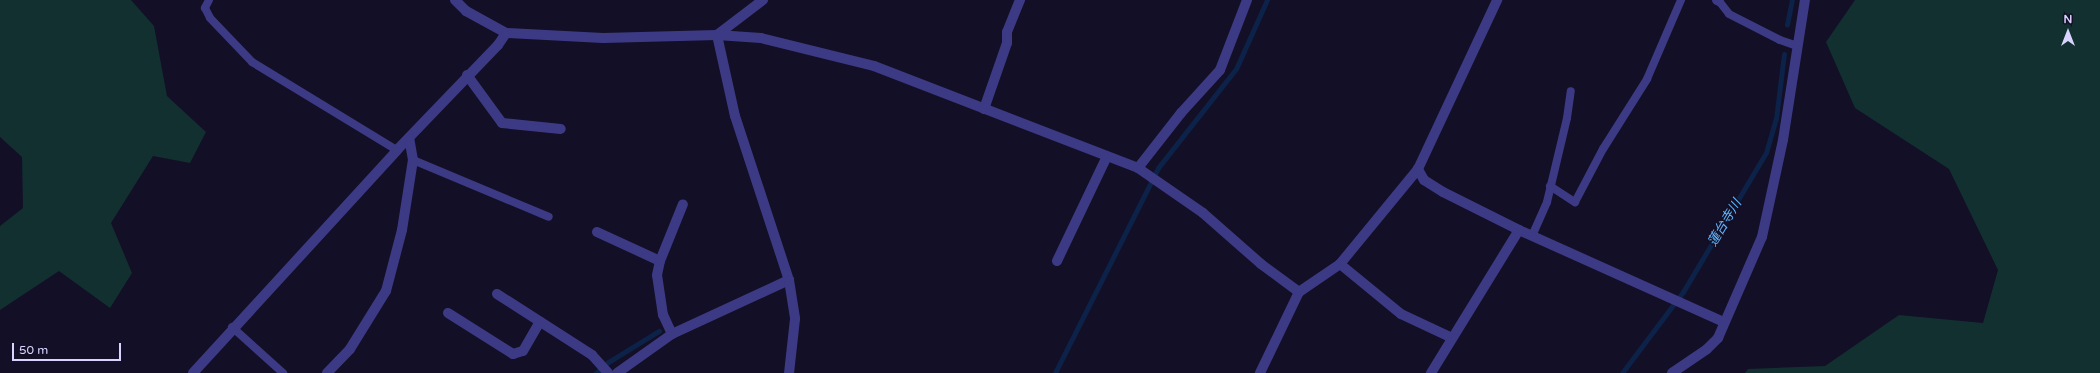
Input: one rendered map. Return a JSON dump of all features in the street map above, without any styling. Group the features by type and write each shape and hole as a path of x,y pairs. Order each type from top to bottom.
{"street":[{"path":"455,0 466,11 506,33 603,38 717,35 761,38 874,66 914,79 984,109 1138,168 1202,213 1261,264 1300,292"},
{"path":"717,35 763,0"},
{"path":"984,109 1007,43 1007,32 1020,0"},
{"path":"1138,168 1181,113 1220,70 1247,0"},
{"path":"1260,373 1300,292 1340,264 1418,169 1497,0"},
{"path":"1672,373 1707,349 1718,338 1762,237 1783,140 1805,0"},
{"path":"193,373 232,327 467,75 498,45 506,33"},
{"path":"717,35 735,116 790,280 795,319 789,373"},
{"path":"467,75 502,122 561,129"},
{"path":"327,373 350,349 386,291 402,230 413,160 409,138"},
{"path":"1057,262 1107,156"},
{"path":"1418,169 1424,180 1443,192 1519,230 1724,322"},
{"path":"672,334 663,316 658,275 660,260 683,204"},
{"path":"1431,373 1519,230"},
{"path":"597,232 660,260"},
{"path":"1340,264 1400,314 1452,338"},
{"path":"617,373 672,334 790,280"},
{"path":"497,294 592,355 608,373"},
{"path":"448,313 513,354 522,351 540,322"}],"lane":[{"path":"209,0 205,8 210,18 252,62 397,150"},
{"path":"1550,186 1575,202 1603,149 1648,79 1681,0"},
{"path":"1718,0 1729,14 1780,40 1797,46"},
{"path":"1532,236 1547,202 1567,118 1570,91"},
{"path":"413,160 549,217"},
{"path":"232,327 283,373"}],"green space":[{"path":"0,0 131,0 154,26 167,96 206,132 190,163 153,156 111,223 132,273 110,308 59,271 0,310 0,226 23,208 22,157 0,137"},
{"path":"1855,0 2100,0 2100,373 1745,373 1748,369 1825,366 1899,315 1983,323 1998,270 1949,169 1855,108 1826,42"}],"waterway":[{"path":"1055,373 1158,168 1236,69 1267,0"},
{"name":"蓮台寺川","path":"1787,25 1792,0"},
{"name":"蓮台寺川","path":"1622,373 1683,292 1766,153 1776,119 1784,54"},
{"path":"596,373 607,363 659,331"}]}
